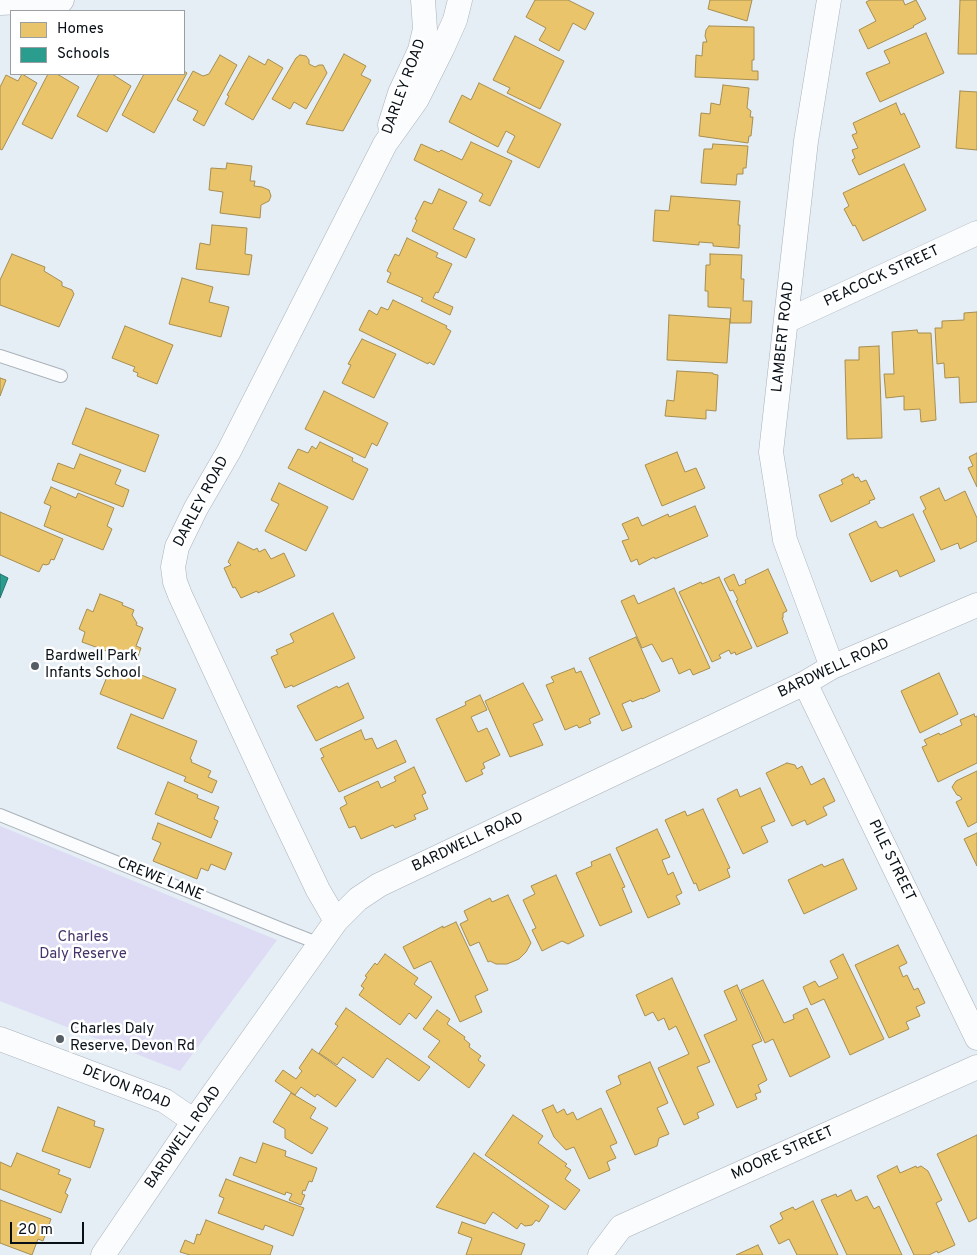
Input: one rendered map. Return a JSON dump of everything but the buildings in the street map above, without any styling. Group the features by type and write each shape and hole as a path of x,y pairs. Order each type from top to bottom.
{"street":[{"path":"0,3 62,0"},
{"name":"DARLEY ROAD","path":"385,144 400,93 420,50 424,36 423,0"},
{"name":"DARLEY ROAD","path":"336,922 318,890 180,595 175,582 173,567 177,546 192,516 229,451 385,144 417,99 442,50 455,20 460,0"},
{"name":"LAMBERT ROAD","path":"829,0 806,141 771,452 785,540 832,667"},
{"name":"PEACOCK STREET","path":"786,321 977,233"},
{"name":"BARDWELL ROAD","path":"103,1255 194,1121 320,944 336,922 358,899 379,885 805,683 832,667 977,605"},
{"name":"PILE STREET","path":"805,683 974,1028"},
{"name":"DEVON ROAD","path":"0,1039 165,1101 194,1121"},
{"name":"MOORE STREET","path":"600,1255 621,1227 977,1067"}],"lane":[{"path":"0,356 61,376"},
{"name":"CREWE LANE","path":"0,816 320,944"}],"green space":[{"name":"Charles Daly Reserve","path":"0,826 277,940 180,1071 0,1001"}],"place":[{"name":"Bardwell Park Infants School","path":"35,666"},
{"name":"Charles Daly Reserve, Devon Rd","path":"60,1039"}]}
